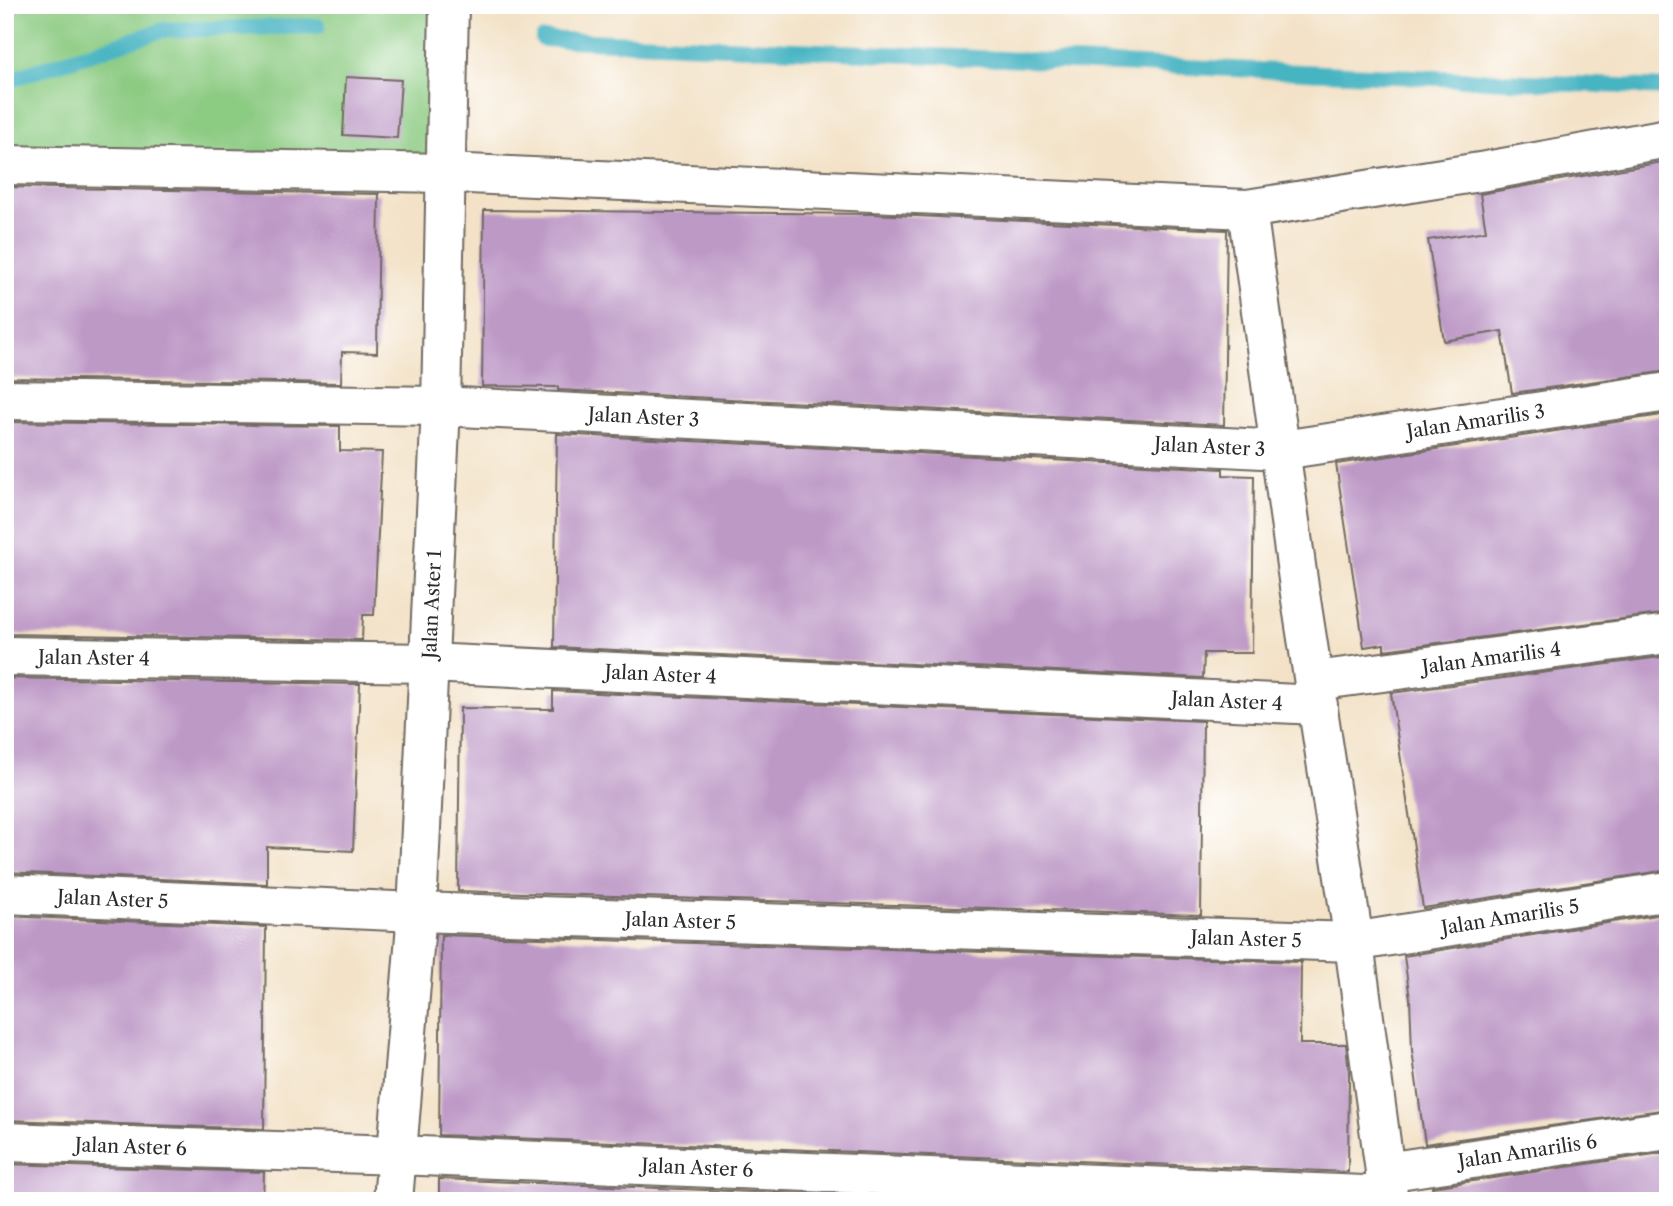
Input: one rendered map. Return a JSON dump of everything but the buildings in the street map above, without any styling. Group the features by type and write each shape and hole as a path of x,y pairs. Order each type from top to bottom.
{"street":[{"name":"Jalan Aster 1","path":"393,1201 417,912 440,406 449,5"},
{"path":"5,166 446,173 1247,209 1486,171 1668,138"},
{"path":"1247,209 1387,1189"},
{"name":"Jalan Amarilis 3","path":"1282,450 1668,392"},
{"name":"Jalan Aster 3","path":"5,400 440,406 1282,450"},
{"name":"Jalan Amarilis 4","path":"1316,693 1668,634"},
{"name":"Jalan Aster 4","path":"5,656 428,663 1316,693"},
{"name":"Jalan Amarilis 5","path":"1353,942 1668,891"},
{"name":"Jalan Aster 5","path":"5,894 417,912 1353,942"},
{"name":"Jalan Amarilis 6","path":"1387,1189 1668,1130"},
{"name":"Jalan Aster 6","path":"5,1142 1387,1189"}],"green space":[{"path":"5,5 450,5 446,173 5,168"}],"waterway":[{"path":"5,81 163,30 318,26"},
{"path":"543,39 1668,88"}]}
